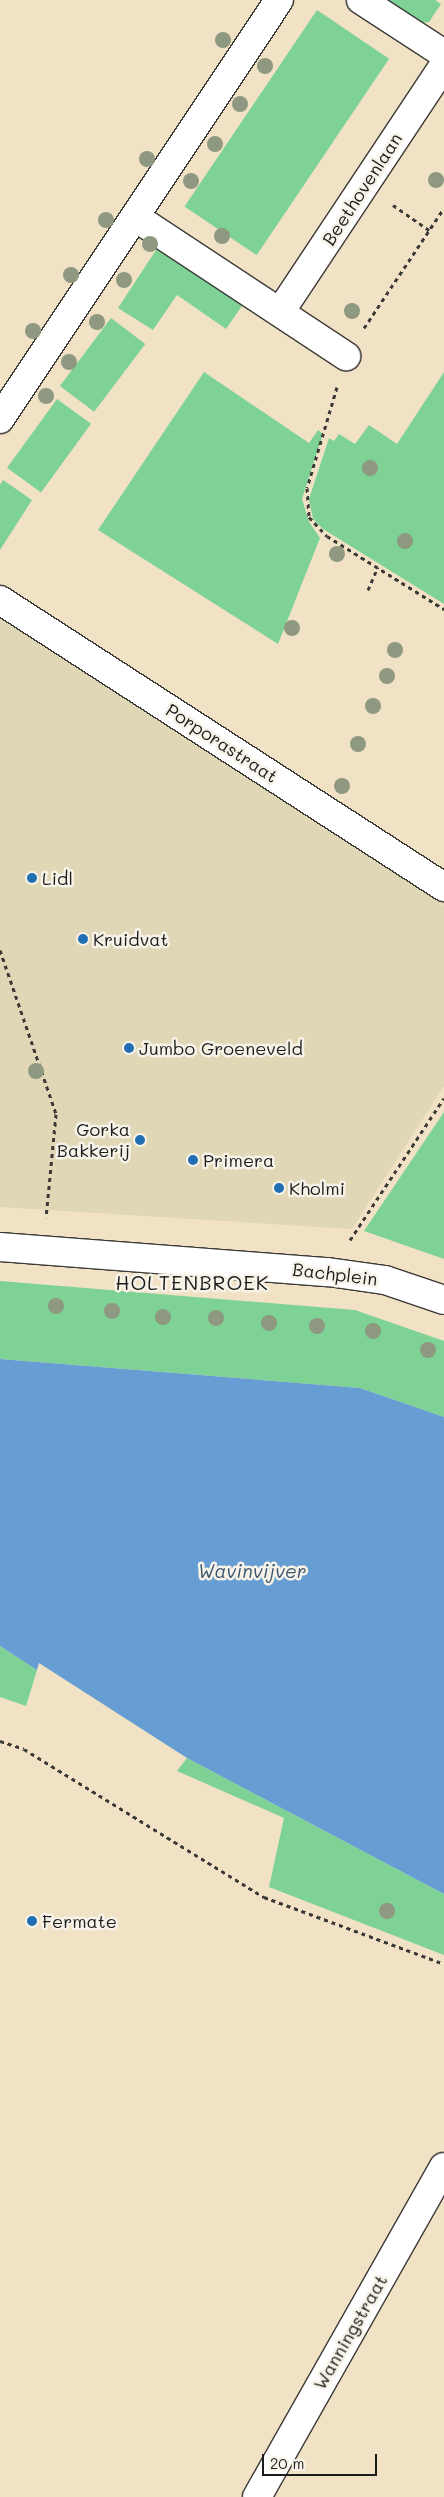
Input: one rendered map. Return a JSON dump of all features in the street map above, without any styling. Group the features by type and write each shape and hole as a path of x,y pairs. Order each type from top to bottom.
{"street":[{"path":"0,418 280,0"},
{"path":"361,0 444,54"},
{"name":"Beethovenlaan","path":"280,312 444,65"},
{"path":"135,217 346,356"},
{"name":"Porporastraat","path":"0,600 444,887"},
{"name":"Bachplein","path":"0,1247 328,1272 385,1280 444,1300"},
{"name":"Wanningstraat","path":"257,2497 444,2167"}],"path":[{"path":"364,186 429,230"},
{"path":"444,208 346,356 307,488 306,508 318,530 444,609"},
{"path":"368,590 378,568"},
{"path":"0,950 56,1114 44,1250"},
{"path":"328,1272 444,1098"},
{"path":"0,1741 24,1749 264,1897 444,1964"}],"shaded area":[{"path":"0,615 444,905 444,1086 352,1229 0,1207"}],"green space":[{"path":"384,0 435,0 441,4 429,22 419,23"},
{"path":"317,10 389,59 257,255 184,206"},
{"path":"158,247 244,303 226,329 177,295 153,330 118,308"},
{"path":"111,318 145,344 94,412 60,386"},
{"path":"204,372 309,443 318,430 323,434 302,499 309,522 320,538 278,644 98,530"},
{"path":"444,372 444,604 323,529 313,519 309,499 329,438 334,441 339,434 355,444 369,425 397,444"},
{"path":"57,399 91,424 41,492 7,468"},
{"path":"3,480 32,500 0,550 0,485"},
{"path":"444,1112 444,1259 364,1231"},
{"path":"0,1281 355,1310 444,1341 444,1417 360,1388 0,1359"},
{"path":"0,1646 37,1670 26,1706 0,1697"},
{"path":"187,1758 444,1894 444,1955 269,1887 284,1818 177,1771"}],"water":[{"name":"Wavinvijver","path":"0,1359 360,1388 444,1417 444,1894 187,1758 39,1663 37,1670 0,1646"}],"place":[{"name":"Lidl","path":"32,878"},
{"name":"Kruidvat","path":"83,939"},
{"name":"Jumbo Groeneveld","path":"129,1048"},
{"name":"Gorka Bakkerij","path":"140,1140"},
{"name":"Primera","path":"193,1160"},
{"name":"Kholmi","path":"279,1188"},
{"name":"Fermate","path":"32,1921"}],"district":[{"name":"HOLTENBROEK","path":"192,1282"}]}
